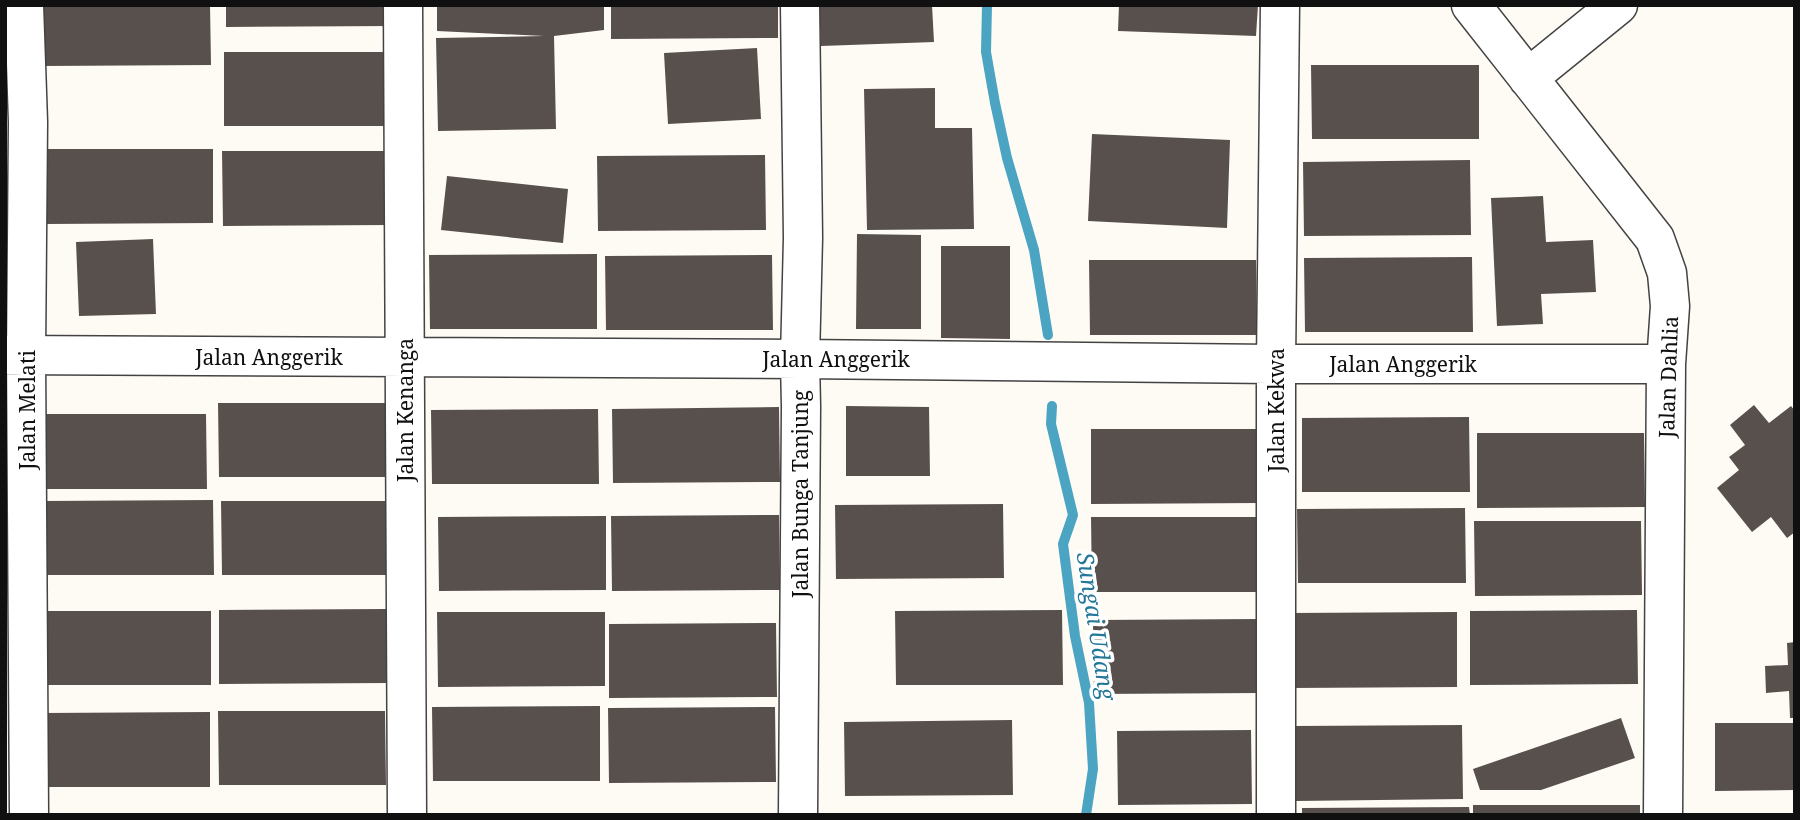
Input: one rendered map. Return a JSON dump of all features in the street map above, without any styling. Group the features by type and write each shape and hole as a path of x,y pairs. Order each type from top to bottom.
{"street":[{"name":"Jalan Melati","path":"24,5 28,136 16,355 29,815"},
{"name":"Jalan Kenanga","path":"403,5 407,815"},
{"name":"Jalan Bunga Tanjung","path":"798,815 803,238 800,5"},
{"name":"Jalan Kekwa","path":"1276,815 1276,364 1280,5"},
{"name":"Jalan Dahlia","path":"1471,5 1655,239 1667,273 1670,306 1666,364 1663,815"},
{"path":"1528,78 1618,5"},
{"name":"Jalan Anggerik","path":"16,355 1276,364 1666,364"}],"building":[{"path":"43,5 210,5 211,65 43,66"},
{"path":"226,5 393,5 393,26 226,27"},
{"path":"437,5 604,5 604,30 554,36 556,129 438,131 436,38 544,36 437,31"},
{"path":"611,5 778,5 778,38 611,39"},
{"path":"819,5 932,5 934,42 821,46"},
{"path":"1119,5 1258,5 1256,36 1118,31"},
{"path":"757,48 761,119 668,124 664,53"},
{"path":"224,52 391,52 392,126 224,126"},
{"path":"1311,65 1479,65 1479,139 1312,139"},
{"path":"935,88 935,128 972,128 974,229 867,230 864,89"},
{"path":"1092,134 1230,140 1227,228 1088,221"},
{"path":"45,149 213,149 213,223 46,224"},
{"path":"222,151 389,151 390,225 223,226"},
{"path":"765,155 766,230 598,231 597,156"},
{"path":"1470,160 1471,235 1304,236 1303,162"},
{"path":"447,176 568,189 563,243 441,230"},
{"path":"1543,196 1546,242 1593,240 1596,292 1541,294 1543,324 1497,326 1491,198"},
{"path":"857,234 921,235 921,329 856,329"},
{"path":"153,239 156,314 79,316 76,242"},
{"path":"941,246 1010,246 1010,339 941,338"},
{"path":"597,254 597,329 430,329 429,255"},
{"path":"772,255 773,330 606,330 605,256"},
{"path":"1472,257 1473,332 1305,332 1304,258"},
{"path":"1089,260 1256,260 1257,335 1090,335"},
{"path":"218,403 385,403 386,477 219,477"},
{"path":"1754,405 1769,423 1791,406 1795,411 1795,532 1787,538 1771,517 1752,532 1717,488 1739,470 1729,457 1745,445 1730,425"},
{"path":"846,406 929,407 930,476 846,476"},
{"path":"779,407 780,482 613,483 612,409"},
{"path":"598,409 599,484 432,484 431,410"},
{"path":"39,414 206,414 207,489 40,489"},
{"path":"1469,417 1470,492 1302,492 1302,418"},
{"path":"1091,429 1258,429 1259,503 1091,504"},
{"path":"1477,433 1644,433 1645,507 1477,508"},
{"path":"213,500 214,575 47,575 46,501"},
{"path":"221,501 389,501 390,575 222,575"},
{"path":"1003,504 1004,578 836,579 835,505"},
{"path":"1465,508 1466,583 1298,583 1297,509"},
{"path":"779,515 780,590 612,591 611,516"},
{"path":"606,516 606,590 439,591 438,517"},
{"path":"1091,517 1259,517 1260,592 1092,592"},
{"path":"1474,521 1641,521 1642,595 1475,596"},
{"path":"386,609 387,683 219,684 219,610"},
{"path":"1062,610 1063,685 896,685 895,611"},
{"path":"1637,610 1638,684 1470,685 1470,611"},
{"path":"43,611 211,611 211,685 44,685"},
{"path":"437,612 605,612 605,686 438,687"},
{"path":"1457,612 1457,687 1290,688 1289,613"},
{"path":"1261,619 1262,693 1094,694 1093,620"},
{"path":"776,623 777,697 609,698 609,624"},
{"path":"1795,642 1795,718 1790,718 1789,691 1766,693 1765,666 1788,665 1787,643"},
{"path":"600,706 600,781 433,781 432,707"},
{"path":"775,707 776,782 609,783 608,708"},
{"path":"218,711 385,711 386,785 219,785"},
{"path":"210,712 210,787 43,787 42,713"},
{"path":"1621,718 1635,758 1541,790 1480,790 1473,769"},
{"path":"1012,720 1013,795 845,796 844,722"},
{"path":"1715,723 1795,723 1795,790 1715,791"},
{"path":"1462,725 1463,799 1295,801 1294,726"},
{"path":"1251,730 1252,804 1118,805 1117,731"},
{"path":"1473,805 1640,805 1640,815 1473,815"},
{"path":"1469,807 1470,815 1302,815 1302,808"}],"waterway":[{"name":"Sungai Udang","path":"987,5 986,52 995,103 1007,158 1034,250 1048,335"},
{"name":"Sungai Udang","path":"1052,406 1051,424 1073,515 1063,544 1075,636 1089,703 1093,769 1086,815"}]}
